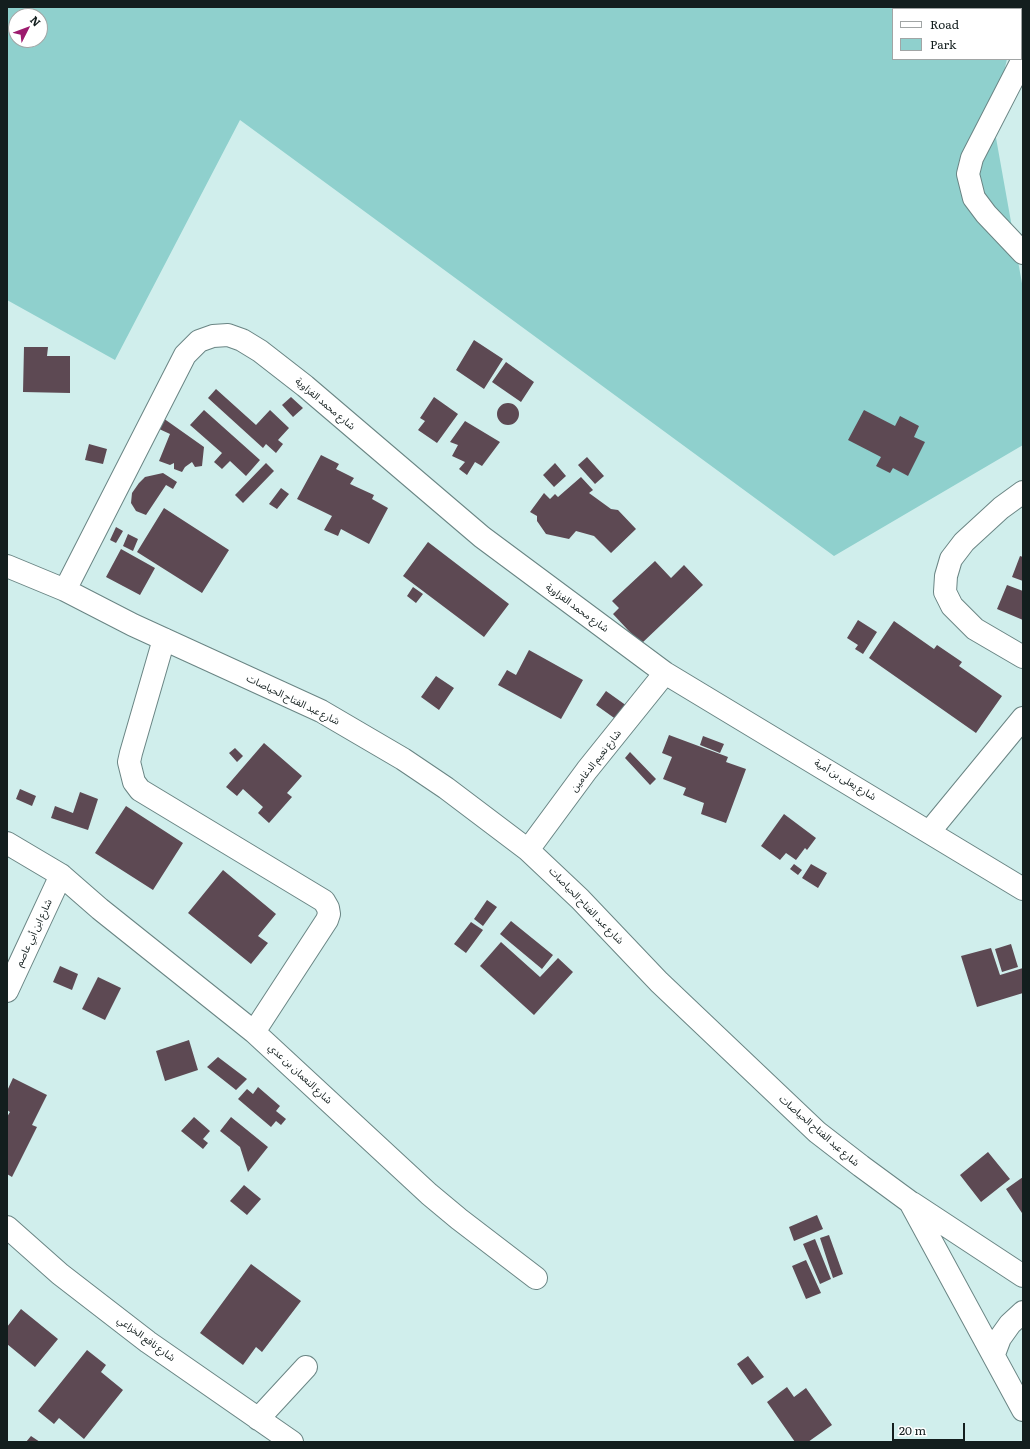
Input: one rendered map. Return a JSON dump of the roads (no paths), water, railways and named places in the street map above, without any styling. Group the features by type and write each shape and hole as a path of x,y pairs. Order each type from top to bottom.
{"street":[{"path":"1023,59 972,158 968,174 974,198 986,214 1023,253"},
{"name":"شارع محمد الغزاوية","path":"66,590 185,355 191,347 200,341 213,336 228,335 242,340 260,351 305,386 482,537 665,673"},
{"path":"1023,492 1001,508 964,542 951,559 946,576 944,592 952,606 975,629 1023,657"},
{"name":"شارع عبد الفتاح الحياصات","path":"7,566 66,590 164,639 321,712 403,759 440,784 528,850 580,898 659,982 817,1132 910,1202 994,1354 1023,1410"},
{"path":"164,639 129,762 134,782 140,790 324,901 328,908 329,914 327,920 254,1032"},
{"name":"شارع يعلى بن أمية","path":"665,673 1023,889"},
{"name":"شارع نعيم الدغامين","path":"528,850 587,770 665,673"},
{"path":"930,832 1023,718"},
{"name":"شارع النعمان بن عدي","path":"7,843 61,876 254,1032 429,1194 459,1220 536,1278"},
{"name":"شارع ابن أبي عاصم","path":"7,991 61,876"},
{"path":"910,1202 1023,1276"},
{"name":"شارع نافع الخزاعي","path":"7,1227 60,1274 148,1342 292,1442"},
{"path":"994,1354 1000,1338 1010,1324 1023,1312"},
{"path":"258,1419 306,1367"}]}
